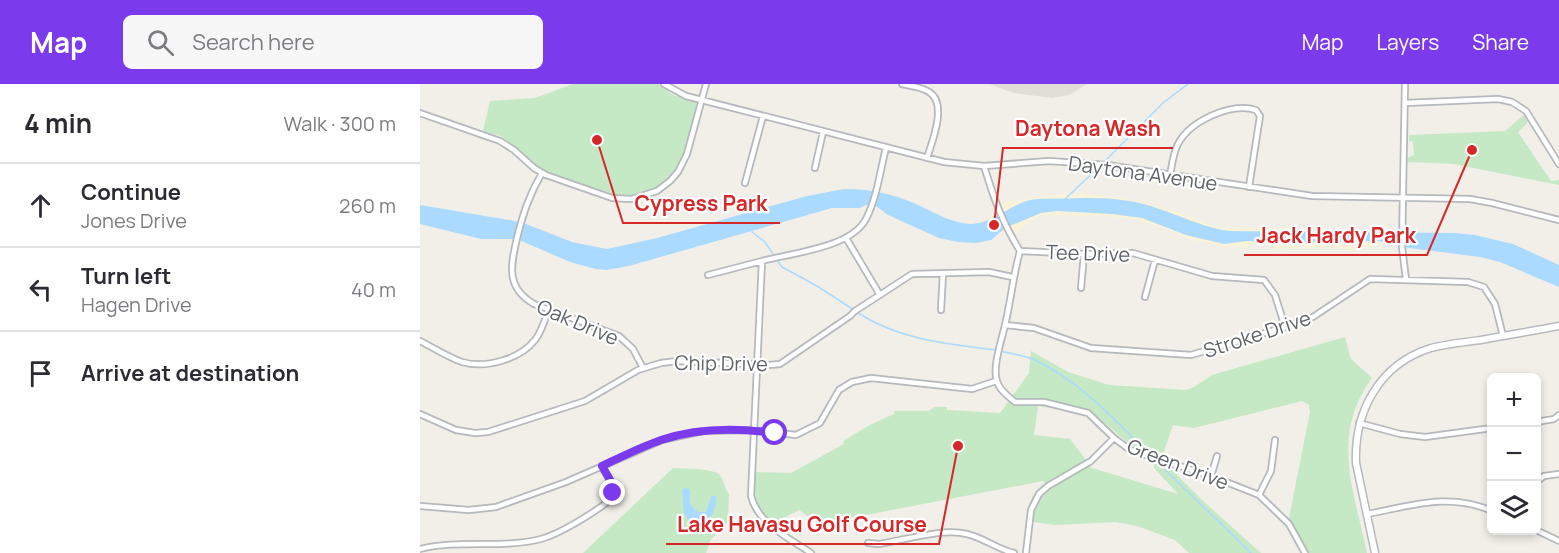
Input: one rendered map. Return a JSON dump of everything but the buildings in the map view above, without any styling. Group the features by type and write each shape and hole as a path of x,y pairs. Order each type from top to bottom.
{"main road":[{"path":"1375,553 1356,463 1356,436 1368,399 1376,386 1400,363 1431,348 1559,326"}],"street":[{"name":"Daytona Avenue","path":"664,84 681,94 701,100 927,159 984,166 1049,161 1107,165 1312,196 1477,200 1559,219"},
{"path":"420,113 500,141 542,173 616,198 632,199 651,194 670,182 682,166 706,84"},
{"path":"902,84 927,91 934,95 938,102 939,112 927,159"},
{"path":"1405,84 1402,247 1406,279"},
{"path":"1405,103 1498,99 1512,102 1526,111 1559,164"},
{"path":"1170,176 1177,146 1188,131 1220,112 1247,107 1256,110 1260,116 1249,187"},
{"path":"745,183 763,116"},
{"path":"815,168 823,132"},
{"path":"708,275 846,238 859,229 867,217 886,148"},
{"name":"Tee Drive","path":"984,166 1002,221 1020,251 1084,254 1133,253 1212,276 1264,280 1275,295 1285,327"},
{"name":"Oak Drive","path":"542,173 524,209 512,259 515,285 523,296 534,304 619,336 633,349 643,368"},
{"path":"846,238 880,295"},
{"path":"420,506 469,510 496,507 566,482 662,440 703,431 754,430 796,435 820,423 839,390 852,382 871,378 972,389 996,381 998,351 1005,325 1012,277 1020,251"},
{"path":"1081,288 1084,254"},
{"path":"1145,297 1155,260"},
{"path":"762,261 750,485 754,506 767,522 811,553"},
{"name":"Chip Drive","path":"420,414 456,430 475,433 488,432 585,401 643,368 677,361 756,365 773,365 784,362 855,311 912,274 989,272 1012,277"},
{"path":"941,310 943,273"},
{"name":"Stroke Drive","path":"1005,325 1034,328 1091,348 1191,355 1313,317 1370,279 1406,279 1468,282 1484,287 1495,304 1503,336"},
{"path":"420,341 461,362 478,365 492,363 514,356 528,347 539,335 548,310"},
{"name":"Green Drive","path":"996,381 1015,402 1044,402 1088,413 1130,450 1211,476 1259,495 1289,524 1305,553"},
{"path":"1541,421 1559,416"},
{"path":"1359,423 1400,434 1425,437 1487,429"},
{"path":"1026,553 1031,510 1039,494 1048,486 1091,461 1114,438"},
{"path":"1259,495 1271,471 1275,440"},
{"path":"1211,476 1217,456"},
{"path":"420,549 522,541 549,536 610,500 613,485 602,466"},
{"path":"1537,481 1544,476 1559,474"},
{"path":"1367,514 1445,500 1475,503 1487,509"},
{"path":"867,543 879,544 948,533 962,533 1014,553"},
{"path":"1541,533 1559,541"}],"shaded area":[{"path":"989,84 1087,84 1069,95 1052,98 1014,93"}],"green space":[{"path":"573,84 658,84 673,95 694,101 697,105 680,165 674,174 647,193 635,196 613,194 545,172 501,136 483,131 490,101 535,98"},
{"path":"1525,114 1527,122 1518,132 1551,181 1559,180 1559,185 1454,164 1408,162 1407,158 1414,155 1413,141 1409,142 1409,135 1505,131"},
{"path":"1345,337 1351,359 1372,378 1359,399 1352,421 1349,442 1352,485 1367,553 1309,553 1289,518 1310,412 1309,405 1302,401 1194,428 1173,425 1162,457 1133,447 1094,414 1038,406 1034,435 1070,439 1092,468 1178,494 1155,469 1152,461 1168,466 1261,553 1189,553 1175,540 1137,526 1116,522 1055,525 1026,521 1031,500 1036,491 1045,483 1043,481 824,523 816,522 799,510 774,523 762,512 756,500 756,472 791,473 844,444 843,441 870,425 894,414 894,411 928,411 935,407 947,407 947,410 1000,413 1029,373 1031,351 1068,372 1109,385 1186,390 1212,375"},
{"path":"673,468 713,471 721,477 729,494 728,522 711,539 706,553 583,553"}],"sand":[{"path":"1080,193 1134,200 1184,214 1222,228 1378,231 1376,236 1386,238 1386,243 1349,250 1331,247 1272,249 1269,242 1245,247 1220,246 1193,240 1156,225 1108,216 1039,215 1013,235 1000,205 1015,199 1017,201 1034,197"}],"water":[{"path":"844,189 868,190 891,195 945,218 970,224 988,221 1028,200 1095,198 1118,199 1142,204 1203,225 1229,231 1475,235 1513,244 1559,265 1559,287 1500,262 1480,257 1402,247 1379,241 1247,241 1224,244 1186,235 1142,218 1112,214 1057,211 1041,213 1005,228 991,240 976,243 939,238 888,215 872,203 859,208 832,208 629,266 606,270 570,262 517,239 481,239 420,224 420,205 521,222 572,242 607,249 657,238 807,196"},
{"path":"690,489 690,504 698,512 706,512 711,497 714,495 716,497 714,511 710,518 697,524 687,518 682,490"}],"waterway":[{"path":"1103,163 1163,103 1188,84"},
{"path":"1064,200 1100,166"},
{"path":"752,232 765,242 782,267 854,310"},
{"path":"858,313 907,335 942,343 996,350"},
{"path":"1001,351 1033,359 1081,389 1149,454"},
{"path":"1155,460 1251,553"}],"place":[{"name":"Cypress Park","path":"597,140"},
{"name":"Jack Hardy Park","path":"1472,150"},
{"name":"Daytona Wash","path":"994,225"},
{"name":"Lake Havasu Golf Course","path":"958,446"}],"route":[{"path":"613,493 613,485 602,466 662,440 703,431 754,430 775,433"}]}
